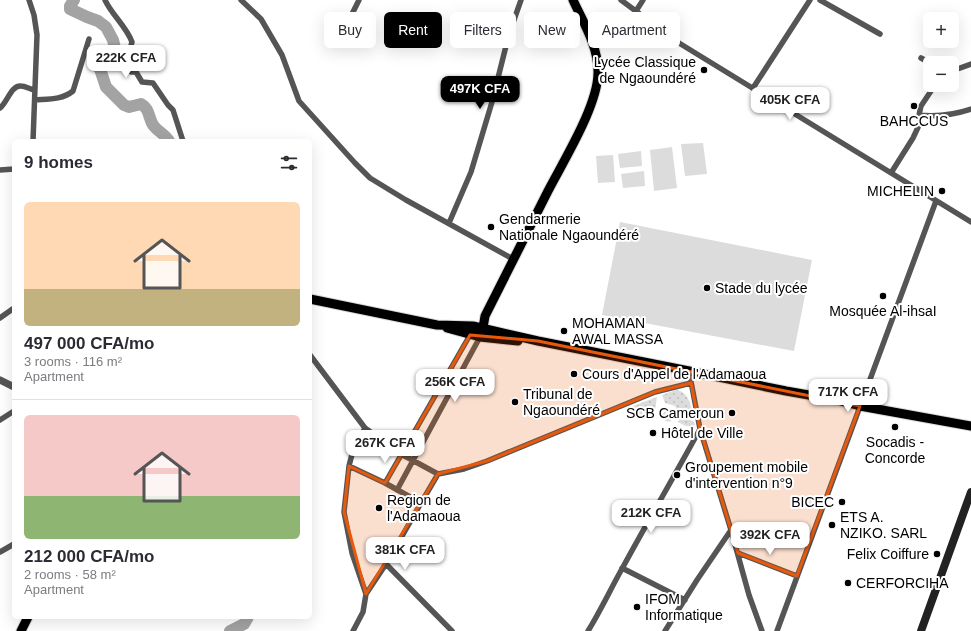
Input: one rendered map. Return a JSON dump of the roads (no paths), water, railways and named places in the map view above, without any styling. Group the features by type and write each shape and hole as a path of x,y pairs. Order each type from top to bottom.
{"main road":[{"path":"480,338 485,316 580,130 596,89 598,72 597,58 572,0"},
{"path":"312,299 437,324 480,338 526,342 538,341"},
{"path":"470,335 473,326 485,316"},
{"path":"437,324 473,326 538,341 837,400 860,406 971,426"},
{"path":"921,631 971,492"},
{"path":"21,631 27,619"}],"street":[{"path":"29,0 34,15 36,35 33,139"},
{"path":"105,0 108,8 124,28 132,42 127,61 131,72 136,72 142,82 153,84 160,92 173,110 183,139"},
{"path":"241,0 261,19 282,55 299,101 354,163 381,186 513,259"},
{"path":"353,12 359,0"},
{"path":"449,223 472,172 509,34 520,0"},
{"path":"621,0 679,43 971,222"},
{"path":"636,11 643,0"},
{"path":"753,88 810,0"},
{"path":"820,0 880,34"},
{"path":"34,100 59,99 73,91 89,39"},
{"path":"959,68 971,64"},
{"path":"0,108 8,99 12,91 17,87 21,86 34,90"},
{"path":"891,173 913,138 920,123 919,115 921,106 931,92"},
{"path":"919,115 938,116 958,113 971,109"},
{"path":"0,170 12,169"},
{"path":"777,631 936,201"},
{"path":"0,318 12,309"},
{"path":"385,483 470,335"},
{"path":"397,490 480,338"},
{"path":"312,358 365,428 401,454 438,474 464,469 487,461 655,392 691,383"},
{"path":"689,371 700,429 738,553 749,595 762,631"},
{"path":"0,380 12,386"},
{"path":"0,420 12,412"},
{"path":"365,428 352,454 349,466 344,512 352,553 366,594"},
{"path":"588,631 700,429"},
{"path":"349,466 385,483 421,503"},
{"path":"353,631 363,612 366,594 386,564 438,474"},
{"path":"665,631 731,530"},
{"path":"0,552 12,545"},
{"path":"738,553 797,576"},
{"path":"386,564 452,631"},
{"path":"622,568 685,600"}],"waterway":[{"path":"74,0 70,6 70,9 98,21 106,27 113,40 116,52 102,62 98,67 106,87 124,105 129,107 141,104 144,106 153,125 167,139"},
{"path":"230,631 244,624 247,619"}],"place":[{"name":"Lycée Classique de Ngaoundéré","path":"704,70"},
{"name":"BAHCCUS","path":"914,106"},
{"name":"MICHELIN","path":"942,191"},
{"name":"Gendarmerie Nationale Ngaoundéré","path":"491,227"},
{"name":"Stade du lycée","path":"707,288"},
{"name":"Mosquée Al-ihsaI","path":"883,296"},
{"name":"MOHAMAN AWAL MASSA","path":"564,331"},
{"name":"Cours d'Appel de l'Adamaoua","path":"574,374"},
{"name":"Tribunal de Ngaoundéré","path":"515,402"},
{"name":"SCB Cameroun","path":"732,413"},
{"name":"Socadis - Concorde","path":"895,427"},
{"name":"Hôtel de Ville","path":"653,433"},
{"name":"Groupement mobile d'intervention n°9","path":"677,475"},
{"name":"BICEC","path":"842,502"},
{"name":"Region de l'Adamaoua","path":"379,508"},
{"name":"ETS A. NZIKO. SARL","path":"832,525"},
{"name":"Felix Coiffure","path":"937,554"},
{"name":"CERFORCIHA","path":"848,583"},
{"name":"IFOM Informatique","path":"637,607"}]}
